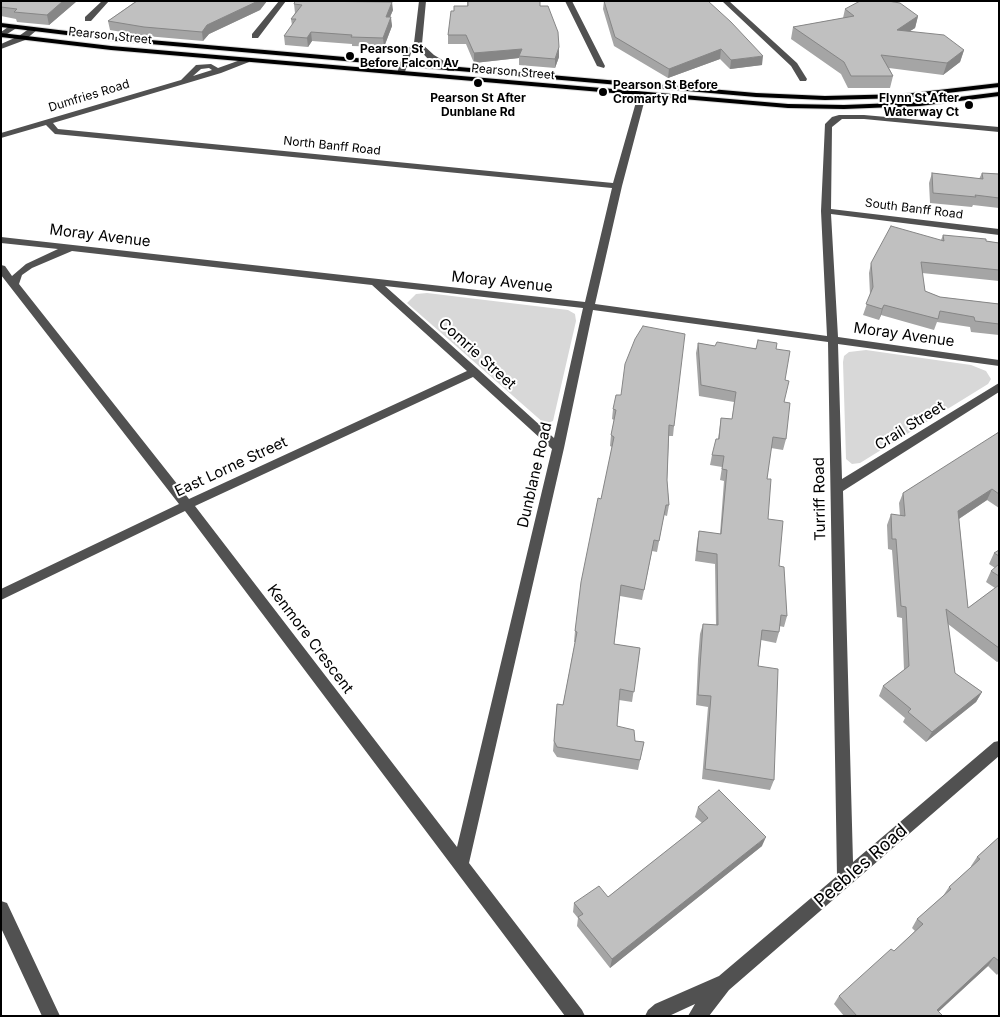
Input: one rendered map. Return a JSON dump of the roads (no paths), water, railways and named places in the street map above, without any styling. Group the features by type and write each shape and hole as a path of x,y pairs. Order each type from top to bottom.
{"main road":[{"name":"Pearson Street","path":"1,25 116,39 756,95 825,98 904,96 999,85"},
{"name":"Pearson Street","path":"2,35 111,48 642,95 788,106 844,107 920,104 999,94"}],"street":[{"path":"88,19 106,1"},
{"path":"255,36 283,1"},
{"path":"401,73 408,52 418,44 423,1"},
{"path":"568,1 601,66"},
{"path":"725,1 794,65 803,80"},
{"path":"2,35 14,27"},
{"path":"1,47 22,38 33,30"},
{"path":"418,44 431,57 452,68"},
{"name":"Dumfries Road","path":"1,136 218,71 246,60"},
{"name":"Dunblane Road","path":"461,863 617,186 642,95"},
{"name":"Turriff Road","path":"845,880 833,340 826,211 828,126 835,119 842,117 864,117 999,130"},
{"name":"North Banff Road","path":"47,122 56,131 617,186"},
{"name":"South Banff Road","path":"826,211 999,232"},
{"name":"Moray Avenue","path":"1,240 589,306 999,363"},
{"path":"14,285 18,274 29,266 46,256 72,248"},
{"name":"Kenmore Crescent","path":"1,268 186,505 576,1016"},
{"name":"Comrie Street","path":"376,283 558,448"},
{"name":"East Lorne Street","path":"1,595 186,505 475,372"},
{"name":"Crail Street","path":"836,489 999,387"},
{"name":"Peebles Road","path":"697,1016 723,984 999,748"},
{"path":"1,909 51,1016"},
{"name":"Peebles Road","path":"654,1016 661,1010 723,984"}],"place":[{"name":"Pearson St Before Falcon Av","path":"350,56"},
{"name":"Pearson St After Dunblane Rd","path":"478,83"},
{"name":"Pearson St Before Cromarty Rd","path":"603,92"},
{"name":"Flynn St After Waterway Ct","path":"969,105"}]}
